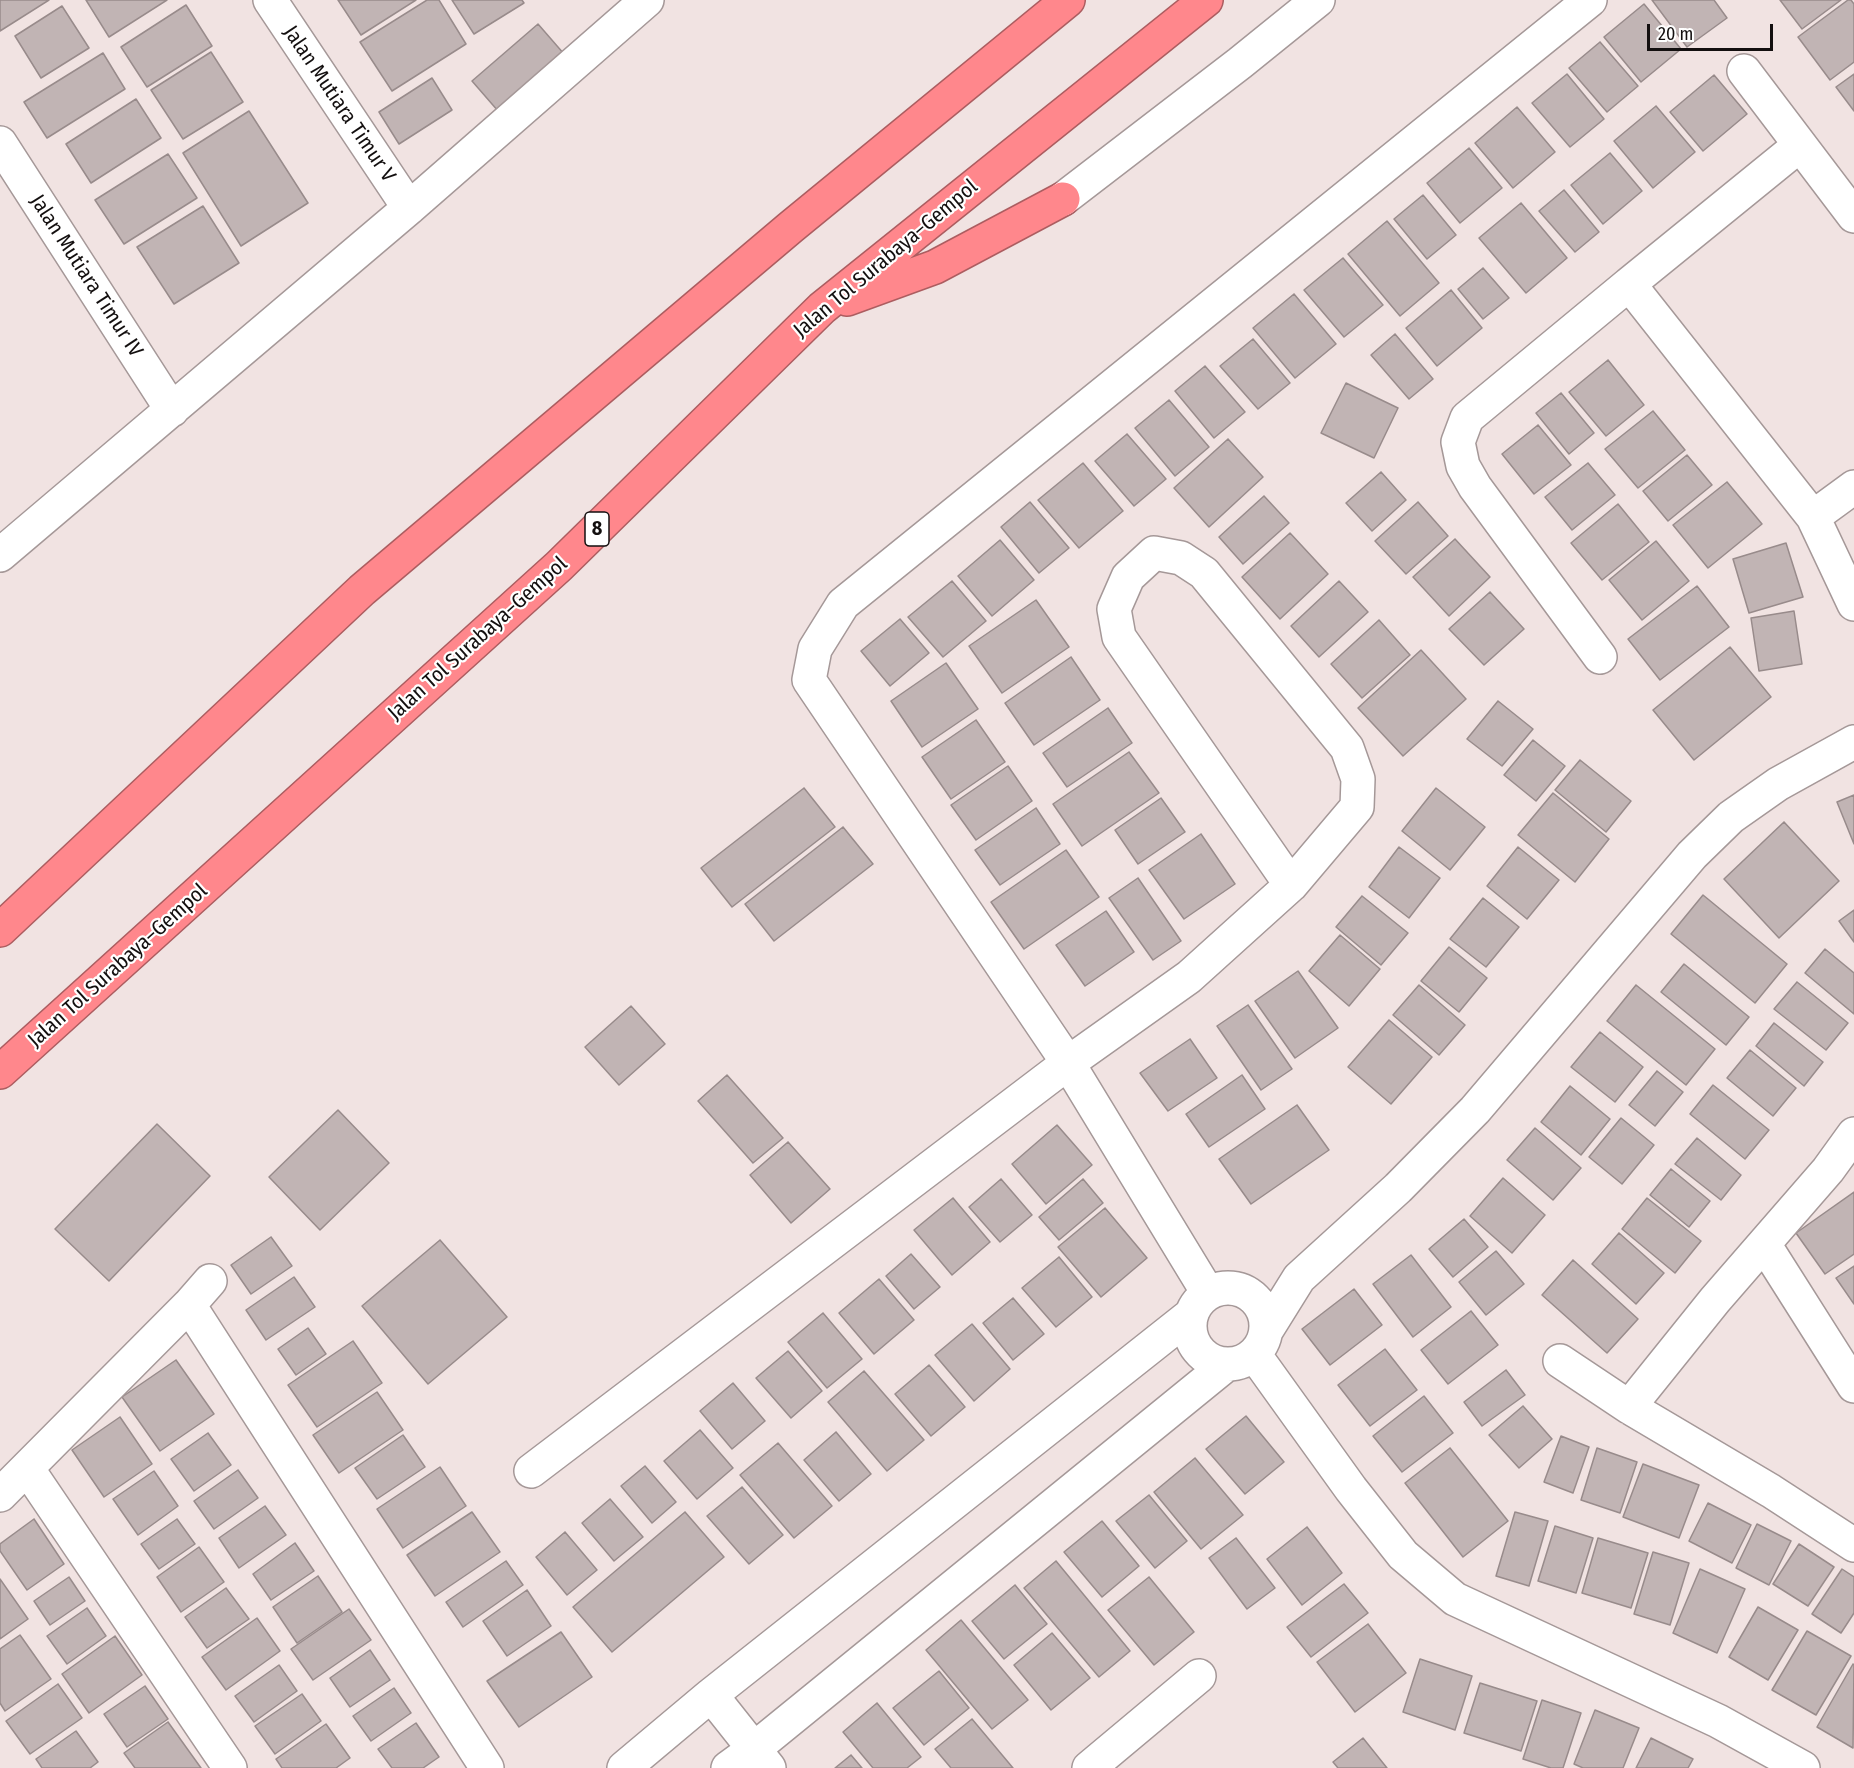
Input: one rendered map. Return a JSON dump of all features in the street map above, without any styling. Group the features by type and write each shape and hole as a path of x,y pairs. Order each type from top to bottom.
{"highway":[{"path":"0,930 362,590 791,226 1068,0"},
{"name":"Jalan Tol Surabaya–Gempol","path":"0,1072 559,566 822,308 1206,0"},
{"path":"822,308 935,267 1063,199"}],"street":[{"name":"Jalan Mutiara Timur V","path":"270,0 409,208"},
{"path":"1063,199 1318,0"},
{"path":"1211,1298 1068,1063 809,680 815,649 843,604 1590,0"},
{"path":"0,555 409,208 629,6"},
{"path":"1744,71 1854,216"},
{"name":"Jalan Mutiara Timur IV","path":"0,143 172,410"},
{"path":"1600,657 1475,487 1463,466 1458,442 1467,418 1800,145"},
{"path":"1629,284 1813,517 1854,604"},
{"path":"1813,517 1854,487"},
{"path":"531,1471 1068,1063 1189,977 1291,885 1357,807 1358,779 1347,748 1204,573 1181,558 1154,553 1128,577 1114,609 1119,637 1291,885"},
{"path":"711,1695 750,1762 1249,1350 1299,1278 1398,1188 1475,1110 1692,855 1731,817 1778,784 1854,742"},
{"path":"1629,1407 1828,1170 1854,1134"},
{"path":"1764,1244 1854,1386"},
{"path":"624,1768 711,1695 1211,1298 1299,1278"},
{"path":"0,1496 199,1293 487,1768"},
{"path":"1248,1293 1259,1302 1265,1316 1249,1350 1213,1361 1202,1353 1194,1341 1190,1328 1211,1298 1248,1293"},
{"path":"1249,1350 1403,1556 1455,1599 1718,1721 1803,1768"},
{"path":"1560,1361 1629,1407 1771,1491 1854,1545"},
{"path":"27,1468 230,1768"},
{"path":"1089,1768 1199,1676"}],"building":[{"path":"0,0 49,0 0,31"},
{"path":"86,0 167,0 109,37"},
{"path":"338,0 416,0 361,35"},
{"path":"427,0 439,0 466,44 392,91 360,42"},
{"path":"452,0 522,0 524,3 474,34"},
{"path":"1652,0 1714,0 1727,18 1687,47"},
{"path":"1780,0 1841,0 1802,29"},
{"path":"1848,0 1854,4 1854,62 1830,80 1798,37"},
{"path":"1644,4 1681,49 1641,82 1604,37"},
{"path":"186,5 212,46 147,87 121,47"},
{"path":"62,6 89,48 41,78 15,36"},
{"path":"538,24 571,62 505,119 472,81"},
{"path":"1600,42 1638,86 1607,112 1569,68"},
{"path":"211,52 243,102 183,139 151,90"},
{"path":"103,53 125,89 47,138 24,102"},
{"path":"1567,74 1604,119 1570,147 1532,103"},
{"path":"1854,74 1854,111 1836,87"},
{"path":"1714,75 1747,114 1703,151 1670,112"},
{"path":"432,78 452,110 399,144 379,112"},
{"path":"136,99 161,138 91,183 66,144"},
{"path":"1656,106 1695,152 1653,188 1614,141"},
{"path":"1517,107 1555,152 1513,188 1475,143"},
{"path":"249,111 308,203 241,246 183,153"},
{"path":"1469,148 1502,188 1460,223 1427,183"},
{"path":"1610,153 1642,191 1603,224 1571,185"},
{"path":"168,154 197,198 124,244 95,200"},
{"path":"1564,190 1599,232 1575,252 1539,211"},
{"path":"1423,195 1456,235 1427,259 1394,219"},
{"path":"1521,203 1567,258 1526,293 1479,238"},
{"path":"203,206 239,263 174,304 137,247"},
{"path":"1387,221 1439,283 1400,316 1348,254"},
{"path":"1343,258 1383,305 1344,337 1304,290"},
{"path":"1483,268 1509,298 1483,319 1458,289"},
{"path":"1451,290 1482,328 1437,366 1406,328"},
{"path":"1294,294 1336,344 1295,378 1253,328"},
{"path":"1395,334 1433,379 1409,399 1371,355"},
{"path":"1253,339 1290,383 1258,409 1220,366"},
{"path":"1608,360 1644,405 1606,436 1569,392"},
{"path":"1205,366 1245,412 1214,438 1175,391"},
{"path":"1346,383 1398,408 1374,458 1321,433"},
{"path":"1561,393 1594,433 1569,454 1536,413"},
{"path":"1169,400 1209,447 1175,476 1135,428"},
{"path":"1653,411 1685,450 1638,488 1605,449"},
{"path":"1538,425 1571,465 1534,494 1502,454"},
{"path":"1127,434 1166,479 1134,506 1095,461"},
{"path":"1228,439 1263,477 1209,527 1174,488"},
{"path":"1687,455 1712,485 1668,521 1643,491"},
{"path":"1083,463 1123,511 1079,548 1038,500"},
{"path":"1588,463 1615,495 1572,530 1545,497"},
{"path":"1381,472 1406,500 1372,531 1346,503"},
{"path":"1727,482 1762,524 1708,568 1673,525"},
{"path":"1264,496 1289,523 1243,564 1219,537"},
{"path":"1030,502 1069,548 1039,573 1001,527"},
{"path":"1418,502 1448,536 1406,574 1375,541"},
{"path":"1618,504 1649,542 1602,580 1571,543"},
{"path":"1290,533 1328,574 1280,619 1242,577"},
{"path":"1455,539 1490,577 1449,616 1413,577"},
{"path":"1000,540 1034,580 992,616 958,576"},
{"path":"1656,541 1689,581 1642,620 1609,580"},
{"path":"1786,543 1803,597 1749,613 1733,559"},
{"path":"952,581 986,621 943,657 908,617"},
{"path":"1339,581 1368,612 1319,657 1291,626"},
{"path":"1697,586 1729,627 1660,680 1628,639"},
{"path":"1490,592 1524,629 1484,665 1449,629"},
{"path":"1036,600 1069,647 1002,693 969,646"},
{"path":"1794,611 1802,664 1759,671 1751,618"},
{"path":"900,619 929,653 890,686 861,651"},
{"path":"1379,620 1410,655 1362,698 1331,664"},
{"path":"1730,647 1771,697 1694,760 1653,710"},
{"path":"1421,650 1466,699 1403,756 1358,708"},
{"path":"1071,657 1100,700 1034,745 1005,703"},
{"path":"946,663 978,709 922,747 891,701"},
{"path":"1498,701 1533,729 1502,766 1467,739"},
{"path":"1108,708 1132,743 1067,787 1043,753"},
{"path":"976,720 1005,762 951,799 922,757"},
{"path":"1533,740 1565,766 1536,801 1504,775"},
{"path":"1129,752 1159,793 1082,846 1053,804"},
{"path":"1580,760 1631,801 1606,832 1555,790"},
{"path":"1008,766 1032,801 976,840 951,805"},
{"path":"804,788 835,827 732,907 701,868"},
{"path":"1436,788 1485,827 1450,870 1402,831"},
{"path":"1553,793 1609,839 1575,882 1518,835"},
{"path":"1854,795 1854,844 1837,802"},
{"path":"1161,798 1185,832 1138,864 1115,830"},
{"path":"1036,808 1060,844 1000,885 975,850"},
{"path":"1784,822 1839,881 1779,938 1724,879"},
{"path":"843,827 873,864 774,941 745,904"},
{"path":"1201,834 1235,884 1184,919 1149,870"},
{"path":"1399,847 1440,878 1409,918 1369,887"},
{"path":"1518,847 1559,880 1527,919 1487,886"},
{"path":"1066,850 1099,897 1024,949 991,902"},
{"path":"1138,878 1181,941 1153,960 1109,898"},
{"path":"1703,895 1787,964 1755,1003 1671,934"},
{"path":"1362,896 1408,933 1381,965 1336,927"},
{"path":"1483,898 1519,927 1486,967 1450,939"},
{"path":"1854,910 1854,942 1839,921"},
{"path":"1106,911 1134,952 1085,986 1056,945"},
{"path":"1340,935 1380,969 1349,1006 1309,971"},
{"path":"1449,947 1487,978 1459,1012 1421,981"},
{"path":"1825,949 1854,973 1854,1014 1805,973"},
{"path":"1684,964 1749,1017 1726,1045 1661,992"},
{"path":"1298,971 1338,1028 1295,1058 1255,1001"},
{"path":"1797,982 1848,1023 1826,1050 1774,1009"},
{"path":"1419,985 1465,1025 1439,1055 1393,1015"},
{"path":"1636,985 1715,1049 1686,1085 1607,1021"},
{"path":"1248,1005 1292,1069 1261,1090 1217,1026"},
{"path":"631,1006 665,1044 619,1085 585,1047"},
{"path":"1389,1020 1432,1057 1391,1104 1348,1067"},
{"path":"1774,1023 1823,1062 1804,1086 1756,1046"},
{"path":"1600,1032 1643,1067 1615,1102 1571,1067"},
{"path":"1190,1039 1217,1078 1168,1111 1140,1073"},
{"path":"1750,1050 1796,1088 1773,1116 1727,1078"},
{"path":"1657,1071 1683,1092 1655,1126 1629,1105"},
{"path":"727,1075 783,1138 753,1163 698,1101"},
{"path":"1242,1075 1265,1109 1209,1147 1186,1114"},
{"path":"1713,1085 1769,1130 1745,1159 1690,1114"},
{"path":"1570,1086 1610,1119 1581,1155 1541,1122"},
{"path":"1297,1105 1329,1150 1251,1204 1219,1159"},
{"path":"338,1110 389,1163 320,1230 269,1177"},
{"path":"1621,1118 1654,1145 1622,1184 1589,1157"},
{"path":"157,1124 210,1176 109,1281 55,1229"},
{"path":"1057,1125 1092,1165 1046,1204 1012,1164"},
{"path":"1535,1128 1581,1168 1553,1200 1507,1160"},
{"path":"1697,1138 1741,1175 1721,1200 1675,1164"},
{"path":"788,1142 830,1189 791,1223 750,1175"},
{"path":"1671,1169 1710,1201 1689,1227 1650,1195"},
{"path":"1503,1178 1545,1215 1512,1253 1470,1216"},
{"path":"1001,1179 1032,1215 1000,1242 969,1207"},
{"path":"1083,1179 1103,1203 1059,1240 1039,1217"},
{"path":"1854,1192 1854,1254 1825,1274 1796,1233"},
{"path":"953,1198 990,1242 952,1275 914,1230"},
{"path":"1647,1198 1701,1241 1675,1273 1622,1229"},
{"path":"1105,1208 1147,1258 1101,1297 1058,1247"},
{"path":"1464,1219 1488,1247 1453,1277 1429,1249"},
{"path":"1619,1233 1664,1273 1636,1304 1592,1264"},
{"path":"271,1237 292,1266 251,1294 231,1265"},
{"path":"440,1240 507,1317 428,1384 362,1306"},
{"path":"1496,1251 1524,1284 1486,1315 1459,1282"},
{"path":"911,1254 940,1287 914,1309 886,1276"},
{"path":"1411,1255 1451,1307 1413,1337 1373,1284"},
{"path":"1059,1257 1092,1297 1056,1327 1022,1288"},
{"path":"1573,1260 1638,1319 1607,1353 1542,1295"},
{"path":"1854,1266 1854,1304 1836,1278"},
{"path":"294,1277 315,1307 266,1340 246,1310"},
{"path":"879,1279 914,1320 874,1354 839,1313"},
{"path":"1354,1289 1382,1325 1330,1365 1302,1329"},
{"path":"1013,1298 1044,1334 1013,1360 983,1323"},
{"path":"1471,1311 1498,1345 1448,1384 1421,1350"},
{"path":"823,1313 862,1359 827,1388 788,1342"},
{"path":"972,1324 1010,1369 974,1401 935,1355"},
{"path":"308,1328 326,1354 296,1375 278,1349"},
{"path":"353,1341 382,1383 317,1427 288,1385"},
{"path":"1385,1349 1417,1390 1370,1426 1338,1385"},
{"path":"788,1351 822,1391 791,1418 756,1378"},
{"path":"176,1360 214,1414 160,1451 122,1397"},
{"path":"929,1365 965,1407 931,1436 895,1394"},
{"path":"1506,1370 1525,1395 1482,1426 1464,1402"},
{"path":"864,1371 924,1440 887,1471 828,1402"},
{"path":"733,1383 765,1421 732,1449 700,1411"},
{"path":"377,1392 403,1430 339,1473 313,1435"},
{"path":"1424,1396 1453,1433 1402,1472 1373,1436"},
{"path":"1523,1406 1552,1439 1519,1468 1489,1435"},
{"path":"1246,1416 1284,1462 1245,1494 1206,1449"},
{"path":"120,1417 152,1464 104,1497 72,1450"},
{"path":"700,1430 733,1468 697,1499 664,1461"},
{"path":"836,1432 871,1474 839,1501 804,1460"},
{"path":"208,1433 231,1465 194,1491 171,1459"},
{"path":"403,1435 425,1467 377,1499 355,1468"},
{"path":"1561,1436 1589,1447 1573,1493 1544,1482"},
{"path":"778,1443 832,1506 794,1538 740,1475"},
{"path":"1450,1448 1508,1521 1463,1557 1405,1483"},
{"path":"1597,1448 1637,1462 1620,1513 1581,1500"},
{"path":"1195,1458 1243,1515 1201,1549 1154,1492"},
{"path":"1643,1464 1699,1485 1679,1538 1623,1517"},
{"path":"645,1466 676,1502 652,1523 621,1486"},
{"path":"440,1467 466,1506 403,1548 377,1509"},
{"path":"238,1470 258,1498 214,1529 194,1501"},
{"path":"154,1471 178,1506 138,1535 113,1499"},
{"path":"742,1487 783,1535 749,1564 707,1516"},
{"path":"1149,1495 1187,1541 1155,1568 1116,1521"},
{"path":"610,1499 643,1537 614,1561 582,1523"},
{"path":"1708,1503 1751,1525 1732,1563 1689,1541"},
{"path":"265,1506 286,1535 239,1568 219,1538"},
{"path":"472,1512 500,1552 435,1596 407,1555"},
{"path":"685,1512 724,1557 612,1652 573,1607"},
{"path":"1515,1512 1548,1521 1529,1586 1496,1576"},
{"path":"34,1519 64,1564 27,1590 0,1551 0,1544"},
{"path":"177,1519 195,1544 159,1569 141,1544"},
{"path":"1102,1521 1139,1566 1102,1597 1064,1552"},
{"path":"1757,1524 1791,1541 1769,1585 1736,1568"},
{"path":"1555,1526 1593,1538 1576,1593 1538,1581"},
{"path":"1307,1527 1342,1573 1302,1605 1267,1559"},
{"path":"565,1532 597,1570 567,1595 536,1557"},
{"path":"1236,1538 1275,1588 1247,1609 1209,1558"},
{"path":"1598,1538 1648,1553 1631,1608 1582,1593"},
{"path":"295,1543 314,1571 271,1600 253,1574"},
{"path":"1799,1544 1834,1567 1808,1606 1773,1584"},
{"path":"199,1547 224,1582 181,1612 157,1577"},
{"path":"1653,1552 1689,1563 1670,1625 1634,1614"},
{"path":"506,1561 523,1585 463,1627 446,1602"},
{"path":"1056,1561 1130,1651 1099,1677 1024,1588"},
{"path":"1700,1569 1745,1589 1717,1653 1673,1633"},
{"path":"1842,1569 1854,1577 1854,1613 1841,1633 1812,1614"},
{"path":"318,1576 342,1612 297,1643 273,1607"},
{"path":"69,1577 85,1601 50,1625 34,1601"},
{"path":"1149,1577 1194,1632 1154,1665 1108,1610"},
{"path":"0,1579 28,1619 0,1639"},
{"path":"1344,1584 1368,1613 1311,1657 1287,1627"},
{"path":"1015,1585 1047,1624 1004,1659 972,1621"},
{"path":"226,1588 249,1619 207,1648 185,1617"},
{"path":"527,1590 551,1626 507,1656 483,1621"},
{"path":"1758,1607 1798,1630 1768,1680 1729,1657"},
{"path":"87,1608 106,1636 67,1664 47,1636"},
{"path":"349,1609 371,1640 313,1680 291,1649"},
{"path":"257,1618 280,1651 226,1690 202,1657"},
{"path":"961,1620 1028,1700 992,1729 926,1650"},
{"path":"1368,1624 1406,1673 1355,1712 1317,1662"},
{"path":"1807,1631 1851,1656 1816,1715 1772,1690"},
{"path":"561,1632 592,1677 519,1727 487,1681"},
{"path":"1052,1633 1090,1678 1051,1710 1014,1665"},
{"path":"20,1635 51,1679 5,1711 0,1703 0,1649"},
{"path":"115,1636 142,1675 89,1713 62,1674"},
{"path":"370,1650 390,1680 350,1707 330,1678"},
{"path":"1420,1659 1472,1676 1455,1730 1403,1712"},
{"path":"279,1665 297,1691 254,1722 235,1696"},
{"path":"1854,1665 1853,1748 1817,1727"},
{"path":"939,1671 969,1708 924,1745 893,1708"},
{"path":"1480,1683 1537,1701 1521,1751 1464,1733"},
{"path":"58,1684 82,1718 30,1754 6,1721"},
{"path":"145,1686 168,1719 127,1747 104,1714"},
{"path":"394,1688 411,1713 371,1741 353,1716"},
{"path":"302,1694 321,1721 275,1754 255,1726"},
{"path":"1542,1700 1581,1713 1563,1768 1551,1768 1523,1759"},
{"path":"877,1703 921,1757 907,1768 873,1768 843,1732"},
{"path":"1595,1710 1639,1728 1623,1768 1583,1768 1574,1764"},
{"path":"972,1719 1013,1768 951,1768 935,1749"},
{"path":"168,1722 201,1768 135,1768 124,1753"},
{"path":"416,1723 439,1757 423,1768 392,1768 378,1749"},
{"path":"326,1724 350,1758 336,1768 282,1768 276,1759"},
{"path":"76,1731 98,1762 90,1768 42,1768 36,1759"},
{"path":"1363,1738 1387,1768 1338,1768 1333,1762"},
{"path":"1651,1738 1693,1759 1688,1768 1636,1768"},
{"path":"851,1755 862,1768 835,1768"}]}
